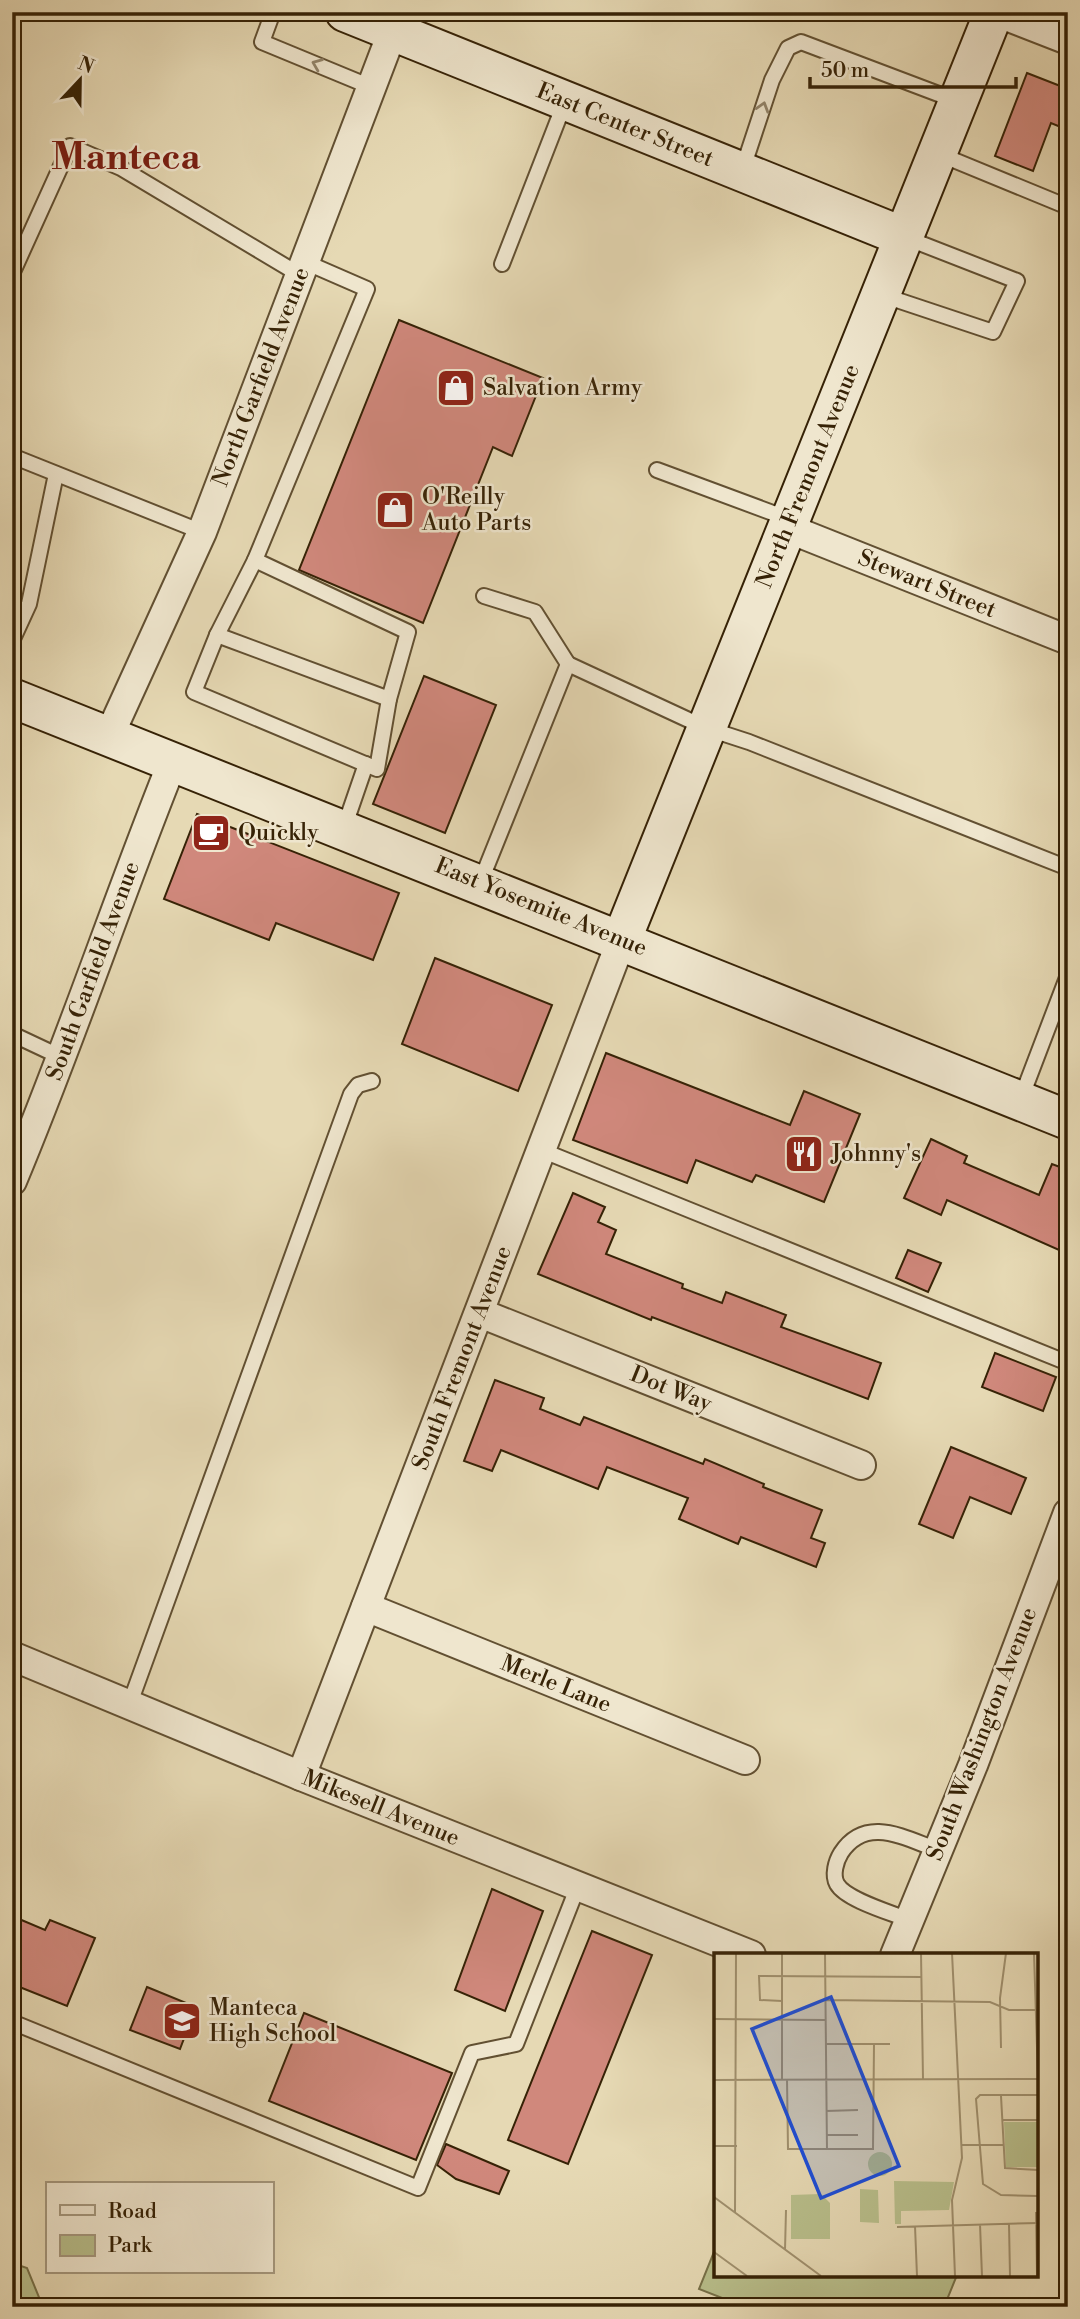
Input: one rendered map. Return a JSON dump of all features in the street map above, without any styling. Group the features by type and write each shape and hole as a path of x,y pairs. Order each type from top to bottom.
{"street":[{"name":"East Center Street","path":"345,12 396,22 565,100 904,237"},
{"path":"995,12 1068,40"},
{"name":"North Fremont Avenue","path":"621,939 995,12"},
{"name":"North Garfield Avenue","path":"109,736 202,532 396,22"},
{"name":"Stewart Street","path":"788,524 1068,640"},
{"name":"East Yosemite Avenue","path":"12,698 621,939 1068,1120"},
{"name":"South Garfield Avenue","path":"12,1181 63,1058 120,893 173,761"},
{"name":"South Fremont Avenue","path":"302,1776 621,939"},
{"name":"Dot Way","path":"480,1313 861,1465"},
{"name":"South Washington Avenue","path":"896,1953 1068,1513"},
{"name":"Merle Lane","path":"366,1607 745,1760"},
{"name":"Mikesell Avenue","path":"12,1656 302,1776 746,1953"}],"lane":[{"path":"273,12 262,42 371,87"},
{"path":"742,172 772,80 788,48 801,42 958,101"},
{"path":"502,264 565,100"},
{"path":"12,274 70,146 121,168 302,268 367,289 255,561 217,635 194,692 377,769 389,699 408,632 255,561"},
{"path":"937,154 1068,206"},
{"path":"881,295 993,332 1017,281 904,237"},
{"path":"12,456 202,532"},
{"path":"657,470 788,524"},
{"path":"12,641 29,604 56,474"},
{"path":"484,596 536,612 568,664 706,728 749,742 1068,868"},
{"path":"217,635 389,699"},
{"path":"479,884 568,664"},
{"path":"344,830 366,764"},
{"path":"1020,1102 1068,975"},
{"path":"12,1034 63,1058"},
{"path":"130,1703 351,1094 358,1085 372,1081"},
{"path":"541,1150 1068,1363"},
{"path":"909,1920 848,1894 837,1884 834,1872 839,1855 851,1840 862,1832 874,1830 938,1850"},
{"path":"12,2022 418,2188 472,2053 516,2043 578,1886"}],"green space":[{"path":"714,2252 714,2277 956,2277 944,2307 745,2307 699,2289"},
{"path":"12,2263 27,2268 43,2307 12,2307"}],"building":[{"path":"1027,73 1068,89 1068,130 1051,123 1033,171 995,156"},
{"name":"O'Reilly Auto Parts","path":"399,320 543,378 512,456 493,447 423,623 299,570"},
{"path":"424,676 496,705 445,833 373,804"},
{"path":"197,814 399,893 373,960 276,923 269,940 164,899"},
{"path":"435,958 552,1005 518,1091 402,1044"},
{"path":"606,1053 790,1125 804,1091 860,1114 824,1202 756,1175 752,1182 696,1160 687,1183 573,1140"},
{"path":"931,1139 967,1156 964,1163 1039,1195 1052,1164 1068,1170 1068,1254 947,1200 941,1215 904,1198"},
{"path":"573,1193 605,1207 598,1222 616,1230 606,1254 683,1284 682,1288 722,1303 726,1292 786,1315 781,1327 881,1363 868,1399 652,1317 651,1320 538,1274"},
{"path":"908,1250 941,1263 928,1292 896,1278"},
{"path":"995,1353 1056,1377 1043,1411 982,1387"},
{"path":"495,1380 544,1398 540,1409 580,1425 584,1417 703,1464 705,1459 764,1484 763,1487 822,1510 811,1538 825,1543 816,1567 741,1537 738,1544 679,1519 688,1498 607,1467 598,1489 501,1450 492,1471 464,1461"},
{"path":"951,1447 1026,1478 1011,1514 970,1497 953,1538 919,1524"},
{"path":"492,1889 543,1911 505,2011 455,1990"},
{"path":"12,1916 45,1930 50,1920 95,1938 67,2006 12,1984"},
{"path":"592,1931 652,1955 568,2164 508,2140"},
{"path":"147,1987 196,2007 180,2049 130,2030"},
{"path":"304,2013 452,2073 416,2160 269,2101"},
{"path":"446,2144 509,2171 499,2194 456,2179 437,2165"}],"place":[{"name":"Salvation Army","path":"456,388"},
{"name":"O'Reilly Auto Parts","path":"395,510"},
{"name":"Quickly","path":"211,833"},
{"name":"Johnny's","path":"804,1154"},
{"name":"Manteca High School","path":"182,2021"}],"district":[{"name":"Manteca","path":"126,158"}]}
